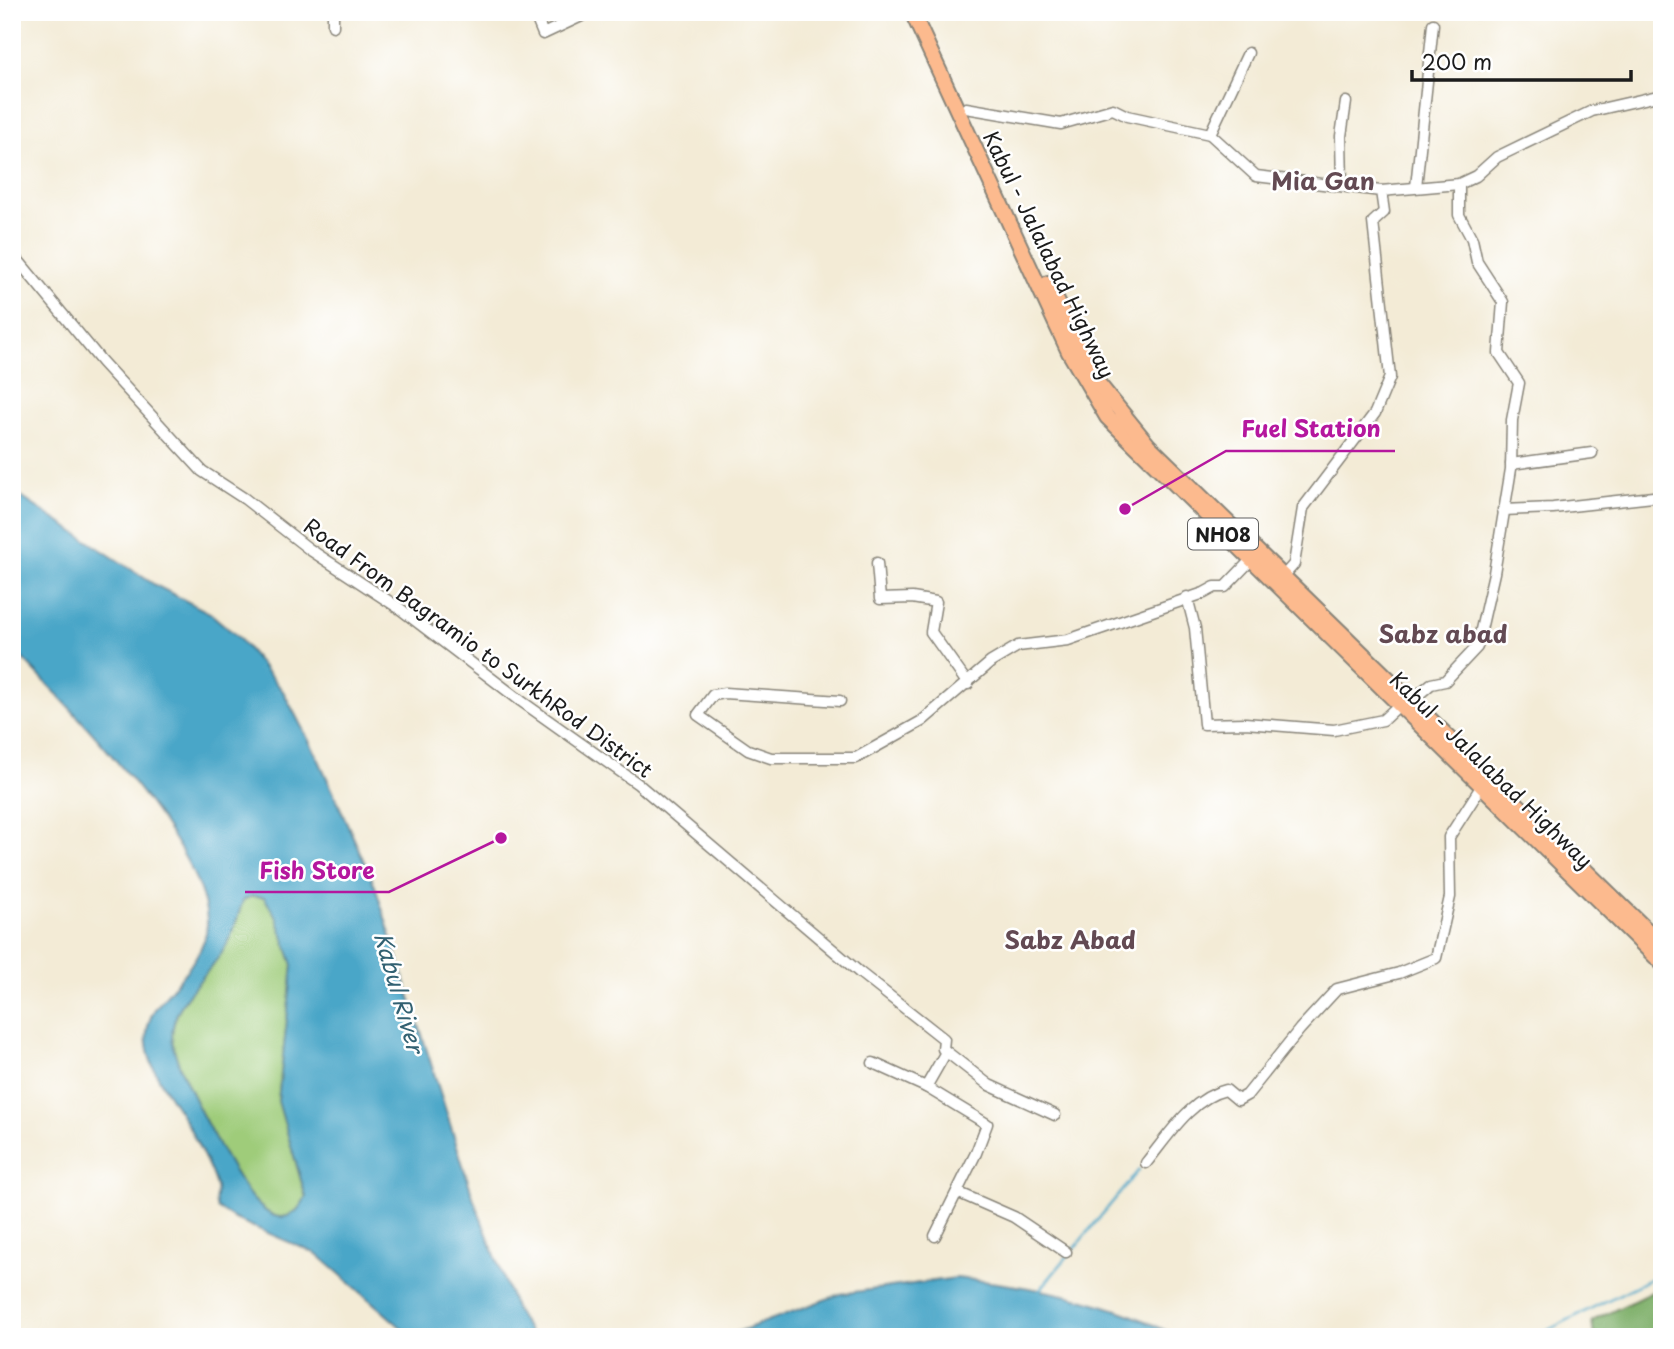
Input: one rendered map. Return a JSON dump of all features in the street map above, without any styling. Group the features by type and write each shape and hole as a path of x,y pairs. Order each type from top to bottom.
{"highway":[{"name":"Kabul - Jalalabad Highway","path":"912,12 1069,352 1107,417 1250,561 1279,581"},
{"name":"Kabul - Jalalabad Highway","path":"921,12 1097,382 1148,445 1279,581 1404,704 1662,945"},
{"name":"Kabul - Jalalabad Highway","path":"1404,704 1481,787 1662,963"}],"street":[{"path":"333,12 333,26"},
{"path":"534,12 543,34 590,12"},
{"path":"1416,187 1433,24"},
{"path":"1210,134 1248,53"},
{"path":"966,108 1061,124 1113,109 1127,116 1210,134 1256,176 1381,191 1459,184 1476,176 1497,156 1592,111 1662,95"},
{"path":"1342,186 1341,136 1346,102"},
{"path":"1187,597 1195,628 1204,724 1245,723 1334,730 1383,720 1431,684 1445,681 1477,648 1494,573 1511,464 1512,420 1519,383 1499,353 1503,302 1477,262 1472,239 1459,215 1459,184"},
{"path":"1279,581 1294,564 1303,508 1375,413 1390,377 1373,222 1384,212 1381,191"},
{"name":"Road From Bagramio to SurkhRod District","path":"12,253 102,362 202,471 245,499 309,549 399,608 638,784 859,972 944,1039 944,1050"},
{"path":"1511,464 1592,453"},
{"path":"1503,510 1662,496"},
{"path":"841,701 725,693 713,695 698,715 748,750 771,758 856,758 922,721 991,662 1018,646 1068,640 1215,587 1225,587 1250,561"},
{"path":"877,563 880,599 912,598 936,602 931,632 968,684"},
{"path":"1146,1163 1175,1126 1209,1094 1226,1090 1238,1100 1247,1095 1300,1029 1337,989 1399,973 1436,958 1450,897 1450,837 1481,787"},
{"path":"926,1087 944,1050 989,1085 1055,1115"},
{"path":"873,1063 926,1087 987,1124 935,1236"},
{"path":"957,1192 1014,1217 1066,1252"}],"green space":[{"path":"252,896 264,897 277,918 293,965 278,1101 306,1198 294,1213 282,1217 270,1214 258,1204 231,1167 181,1070 172,1036 174,1023 185,999 226,945 243,900"},
{"path":"1662,1287 1662,1337 1594,1337 1592,1321"}],"water":[{"name":"Kabul River","path":"12,491 155,585 210,613 238,637 283,691 318,758 375,886 474,1200 516,1311 533,1337 412,1337 317,1254 235,1219 217,1208 216,1187 209,1168 186,1122 157,1075 147,1042 148,1026 155,1009 195,958 205,936 207,924 201,892 184,856 160,817 130,777 12,648","holes":["252,896 264,897 277,918 293,965 278,1101 306,1197 294,1213 282,1217 270,1214 258,1204 231,1167 181,1070 172,1036 178,1011 185,999 229,941 243,900"]},
{"path":"956,1278 1070,1296 1125,1313 1177,1337 724,1337 840,1294"}],"waterway":[{"path":"1038,1292 1139,1170"},
{"path":"1534,1337 1662,1273"}],"place":[{"name":"Fuel Station","path":"1125,509"},
{"name":"Fish Store","path":"501,838"}],"district":[{"name":"Mia Gan","path":"1323,180"},
{"name":"Sabz abad","path":"1443,633"},
{"name":"Sabz Abad","path":"1070,939"}]}
